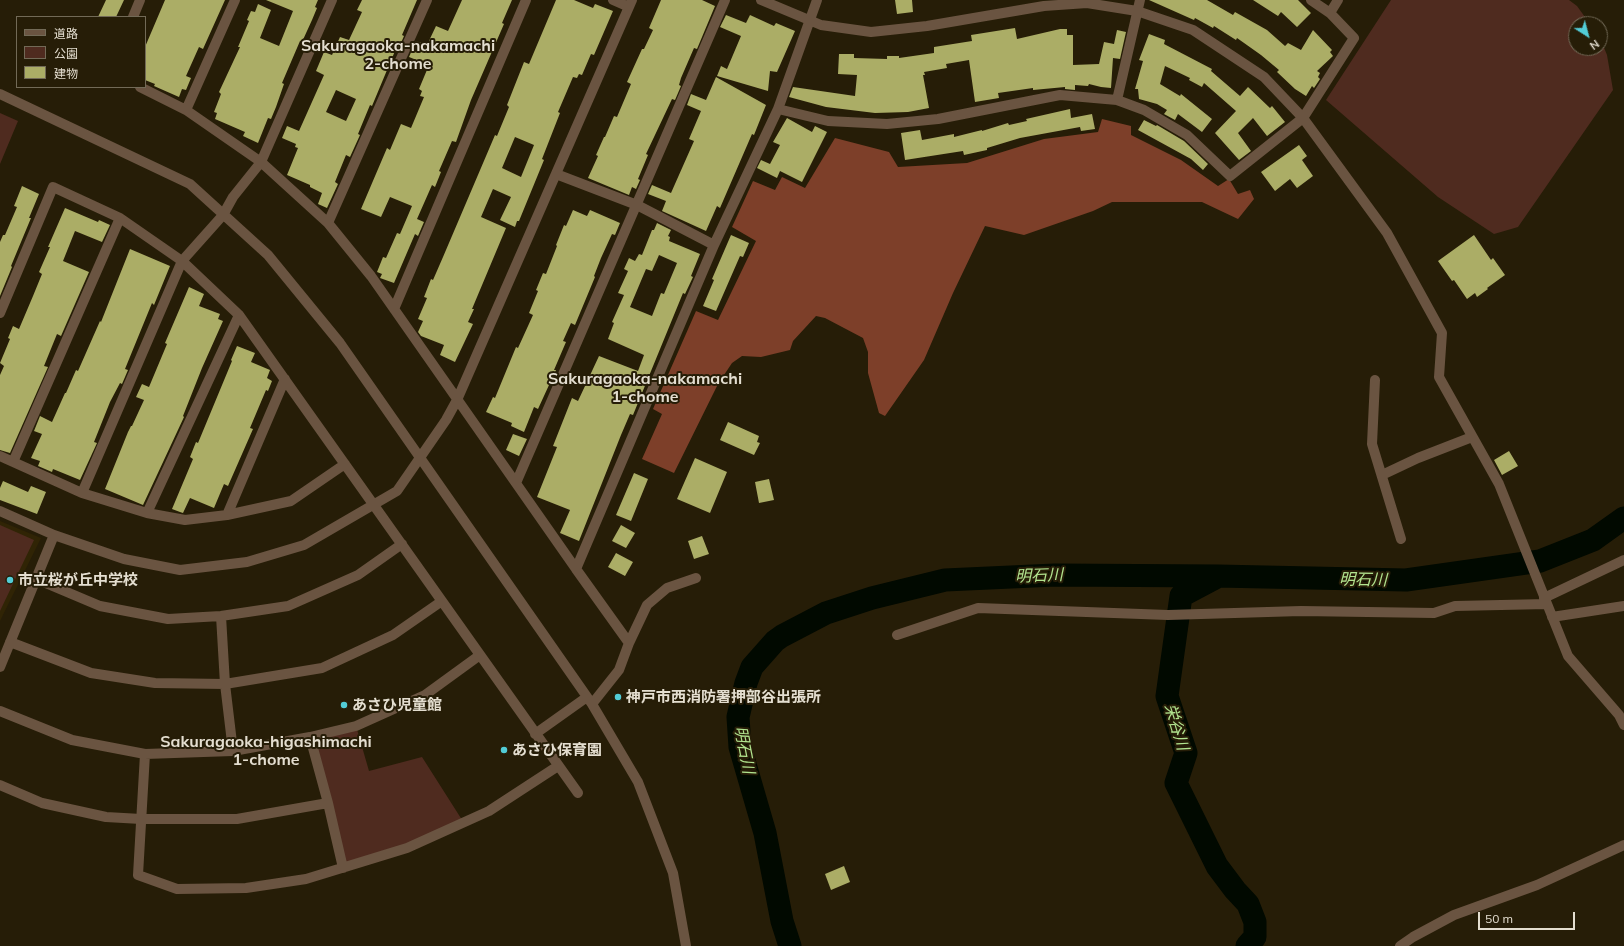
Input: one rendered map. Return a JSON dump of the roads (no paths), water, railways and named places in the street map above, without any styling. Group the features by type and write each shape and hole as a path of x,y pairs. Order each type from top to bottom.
{"street":[{"path":"133,16 140,0"},
{"path":"186,110 235,0"},
{"path":"82,493 182,261 223,215 233,197 261,162 332,0"},
{"path":"328,223 427,0"},
{"path":"394,309 526,0"},
{"path":"0,511 54,535 124,559 180,570 247,562 304,545 397,491 446,420 457,400 631,3 613,0"},
{"path":"516,483 725,0"},
{"path":"760,0 821,24 871,32 927,26 1044,6 1087,2 1137,10 1193,30 1264,77 1303,118 1387,233 1442,333 1439,377 1499,484 1568,656 1619,715 1624,725"},
{"path":"576,568 714,245 778,109 817,0"},
{"path":"1117,100 1140,0"},
{"path":"778,109 828,121 887,124 938,119 1060,95 1117,100 1144,110 1187,135 1230,176 1303,118 1354,38 1330,13 1311,0"},
{"path":"1330,13 1338,0"},
{"path":"142,88 186,110 261,162 328,223 371,276 629,643"},
{"path":"0,94 190,184 268,255 340,343 419,458 590,700 638,782 673,873 686,946"},
{"path":"556,174 637,206 714,245"},
{"path":"0,313 53,187 120,218 182,261 239,315 578,793"},
{"path":"13,462 120,218"},
{"path":"147,513 239,315"},
{"path":"227,515 285,379"},
{"path":"1375,380 1372,444 1401,539"},
{"path":"1382,475 1418,458 1472,437"},
{"path":"0,456 82,493 147,513 185,520 227,515 291,501 346,464"},
{"path":"0,667 54,535"},
{"path":"36,579 100,606 168,619 221,616 288,606 358,575 402,544"},
{"path":"897,635 978,608 1168,615 1301,611 1434,613 1455,606 1546,601 1624,560"},
{"path":"535,734 590,700 619,670 629,643 647,605 667,588 696,578"},
{"path":"10,642 91,673 154,683 225,684 322,668 393,635 442,600"},
{"path":"1552,617 1624,606"},
{"path":"221,616 225,684 233,751"},
{"path":"0,711 72,740 145,754 233,751 310,737 356,726 425,695 480,655"},
{"path":"310,737 328,803 343,868"},
{"path":"145,754 138,875 177,889 246,888 306,879 407,848 489,811 558,766"},
{"path":"0,785 42,803 106,817 141,819 237,818 328,803"},
{"path":"1400,946 1412,937 1454,915 1537,885 1624,845"}],"waterway":[{"name":"明石川","path":"790,946 782,921 765,833 740,747 738,717 746,683 752,667 775,641 826,613 872,598 945,580 1055,575 1218,576 1406,580 1540,561 1593,540 1624,518"},
{"name":"栄谷川","path":"1215,578 1181,596 1167,696 1186,753 1176,783 1217,866 1235,890 1248,904 1255,922 1255,937 1247,946"},
{"path":"1255,937 1258,946"}],"place":[{"name":"市立桜が丘中学校","path":"10,580"},
{"name":"神戸市西消防署押部谷出張所","path":"618,697"},
{"name":"あさひ児童館","path":"344,705"},
{"name":"あさひ保育園","path":"504,750"}],"district":[{"name":"Sakuragaoka-nakamachi 2-chome","path":"398,55"},
{"name":"Sakuragaoka-nakamachi 1-chome","path":"645,388"},
{"name":"Sakuragaoka-higashimachi 1-chome","path":"266,751"}]}
